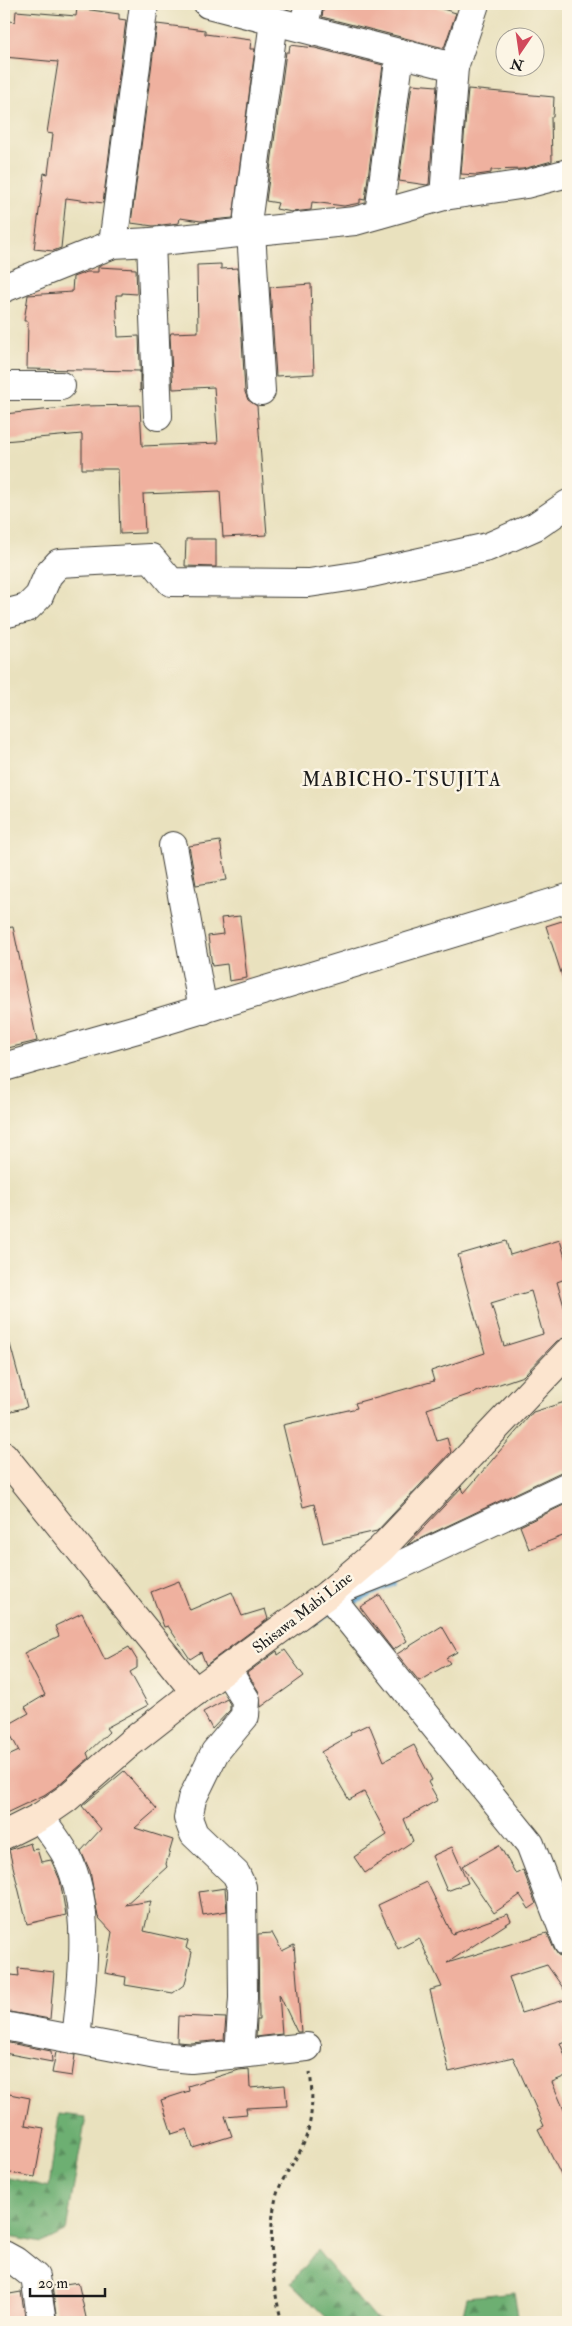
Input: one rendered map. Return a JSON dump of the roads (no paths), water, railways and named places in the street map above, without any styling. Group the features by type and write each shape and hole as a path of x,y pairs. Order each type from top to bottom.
{"main road":[{"name":"Shisawa Mabi Line","path":"4,1835 40,1817 66,1799 130,1743 195,1692 231,1675 335,1603 381,1549 568,1352"},
{"path":"4,1456 195,1692"}],"street":[{"path":"113,244 144,4"},
{"path":"208,4 274,21 306,16 400,53 454,67"},
{"path":"444,196 454,67 475,4"},
{"path":"261,391 251,232 248,216 274,21"},
{"path":"379,214 400,53"},
{"path":"4,288 113,244 150,242 355,221 444,196 526,184 568,173"},
{"path":"150,242 158,416"},
{"path":"4,386 61,386"},
{"path":"4,614 27,608 40,596 48,575 59,563 151,558 170,582 309,583 362,575 488,547 536,526 568,504"},
{"path":"173,846 203,1010"},
{"path":"4,1067 203,1010 568,898"},
{"path":"568,1486 396,1567 335,1603 530,1844 568,1943"},
{"path":"231,1675 246,1700 245,1716 215,1752 192,1799 188,1818 194,1834 236,1874 242,1887 242,1998 239,2054"},
{"path":"40,1817 66,1855 79,1890 84,1961 76,2039"},
{"path":"4,2026 160,2056 191,2059 307,2047"},
{"path":"4,2255 35,2277 42,2322"}],"waterway":[{"path":"303,1629 329,1612 392,1583"}],"district":[{"name":"MABICHO-TSUJITA","path":"402,779"}]}
